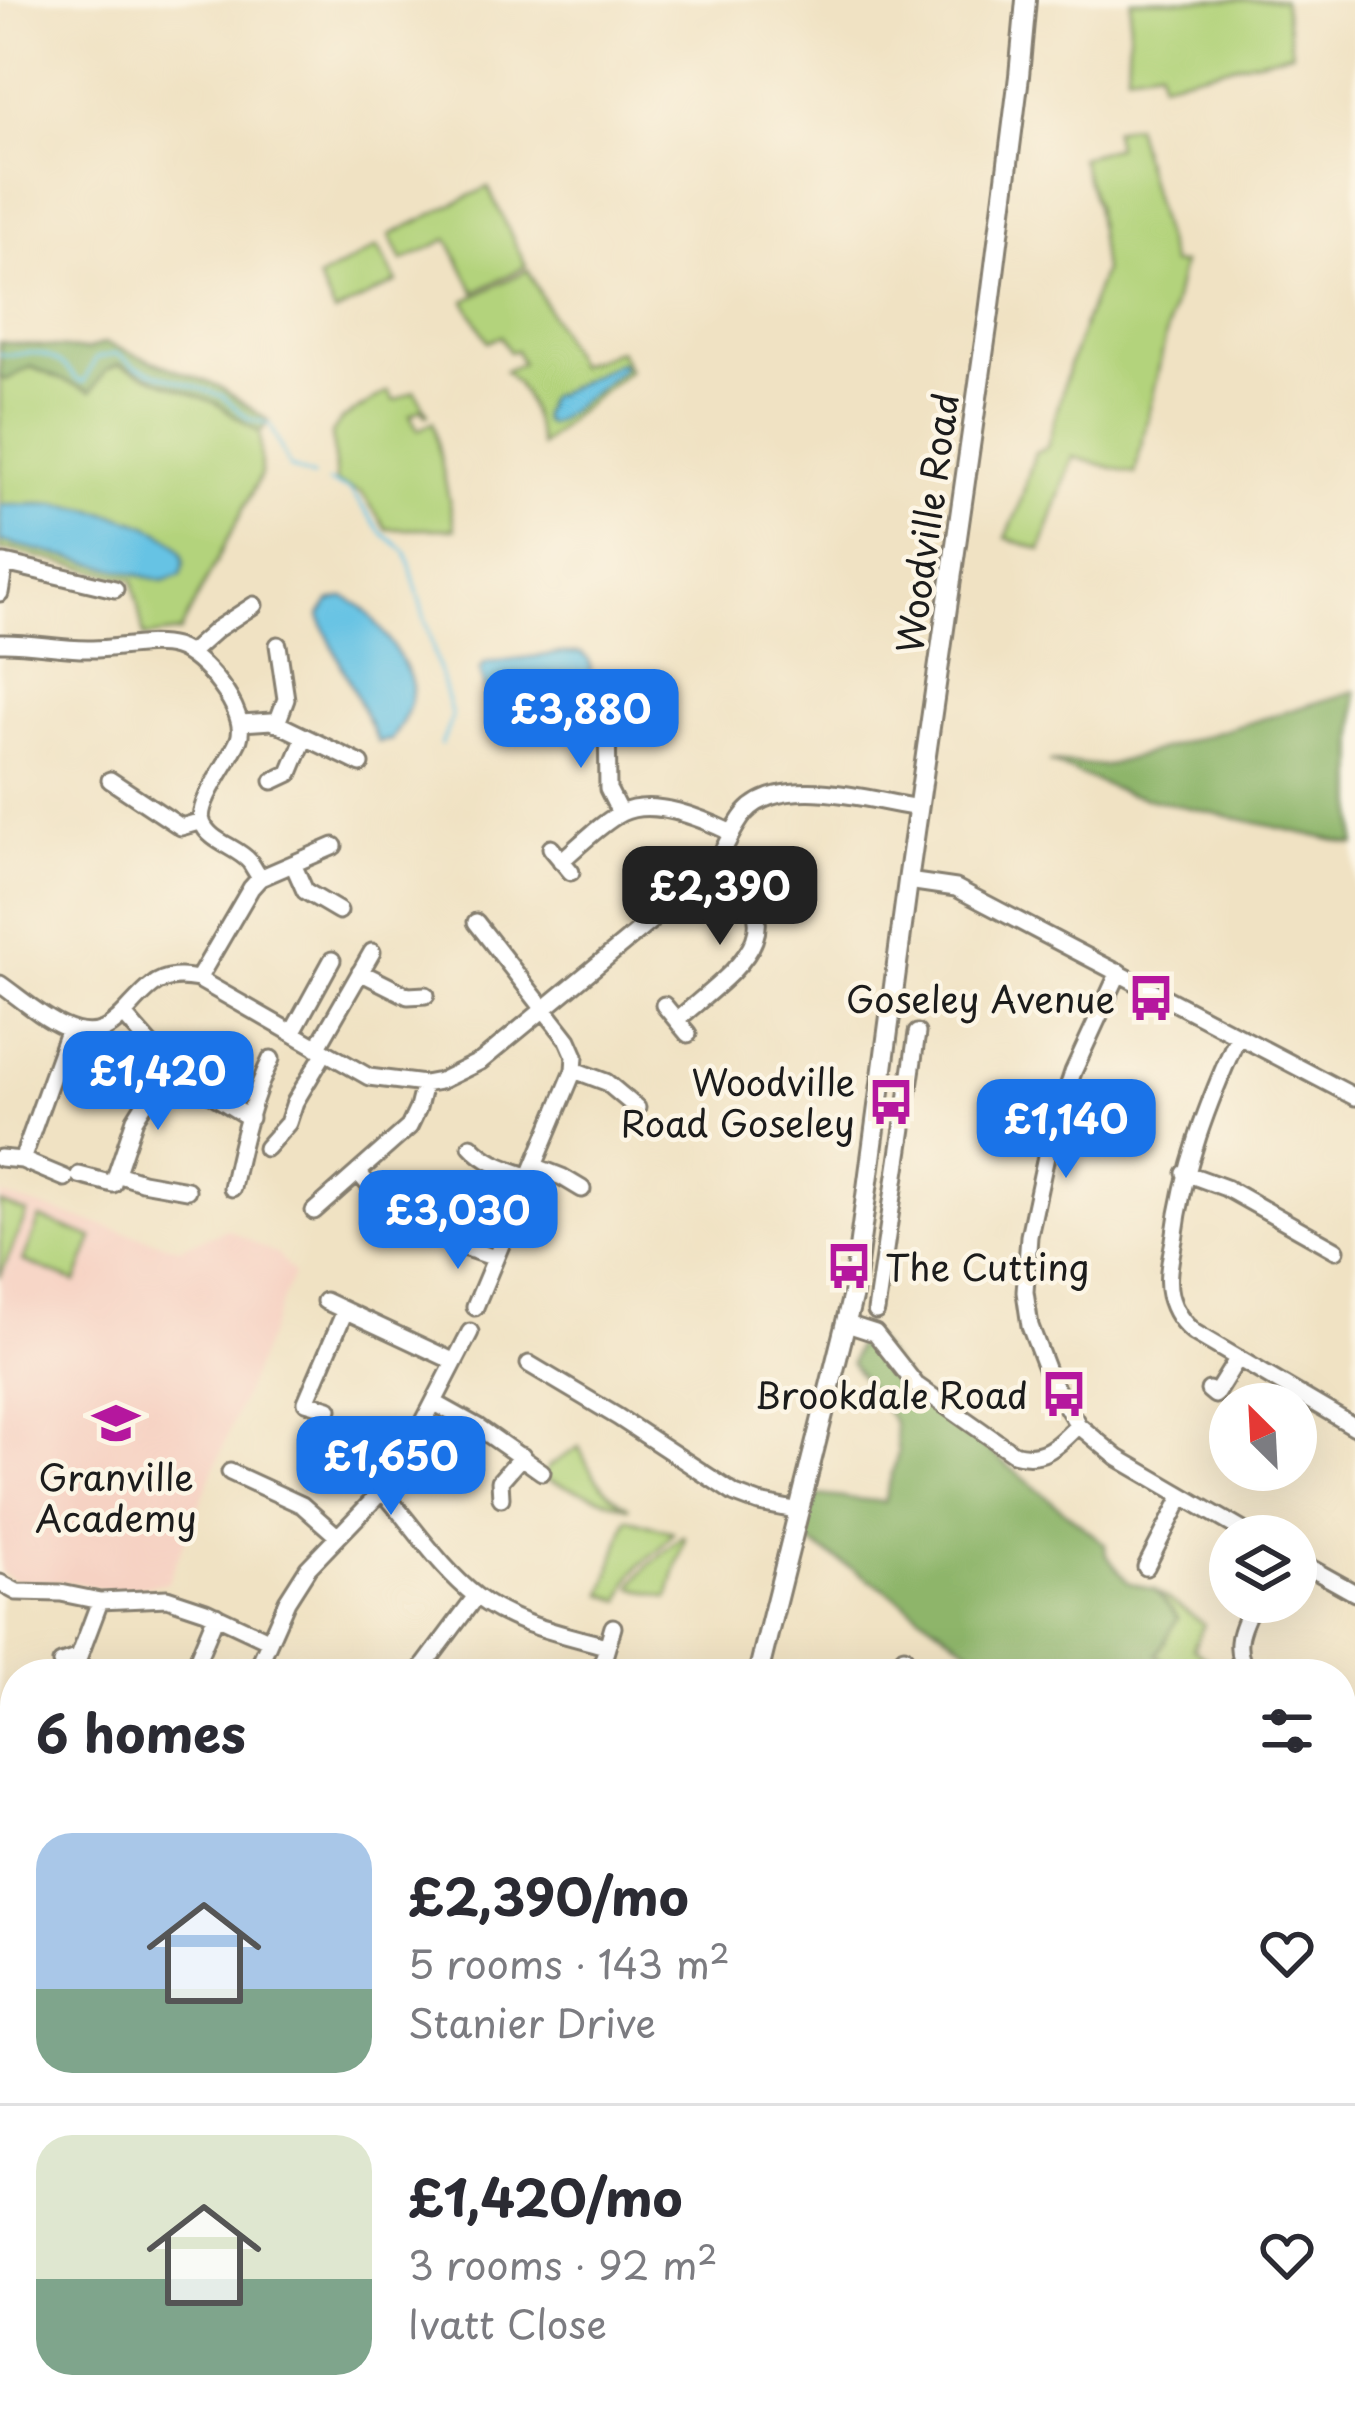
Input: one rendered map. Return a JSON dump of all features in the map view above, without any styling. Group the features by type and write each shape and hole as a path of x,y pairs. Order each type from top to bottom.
{"main road":[{"name":"Woodville Road","path":"762,1659 853,1294 989,314 1026,0"}],"street":[{"path":"0,593 2,563 115,589"},
{"path":"189,654 254,605"},
{"path":"0,643 89,650 159,645 189,654 217,682 241,717 238,743 207,799 202,821 208,833 249,860 260,878"},
{"path":"277,723 286,699 278,645"},
{"path":"589,713 614,712 608,789 620,814"},
{"path":"241,723 277,723 361,764"},
{"path":"273,781 290,773 305,736"},
{"path":"110,780 181,827 202,821"},
{"path":"0,984 60,1026 80,1033 99,1030 125,1016 162,980 198,979 369,1077 424,1084 440,1081 481,1061 718,863 732,833 756,803 787,791 808,790 919,808"},
{"path":"561,860 630,810 660,809 732,833"},
{"path":"198,979 260,878 334,846"},
{"path":"664,1006 682,1027 748,957 759,920 755,902 718,863"},
{"path":"292,864 305,892 339,911"},
{"path":"908,881 956,888 1355,1097"},
{"path":"475,1307 574,1070 575,1056 568,1040 476,922"},
{"path":"266,1148 288,1123 372,952"},
{"path":"292,1033 332,960"},
{"path":"1119,972 1057,1117 1029,1236 1025,1292 1030,1326 1040,1359 1078,1425 1118,1458 1214,1515"},
{"path":"360,973 409,996 426,995"},
{"path":"125,1016 168,1066 250,1118"},
{"path":"22,1160 69,1029"},
{"path":"853,1294 876,1305 917,1033"},
{"path":"1238,1036 1197,1132 1185,1173 1169,1273 1170,1296 1187,1328 1355,1427"},
{"path":"886,1054 913,1057"},
{"path":"232,1188 257,1088 271,1059"},
{"path":"0,1158 113,1184 135,1119 168,1066"},
{"path":"574,1070 606,1082 637,1108"},
{"path":"314,1211 409,1127 424,1084"},
{"path":"471,1146 497,1166 562,1177 582,1190"},
{"path":"358,1172 397,1219 495,1258"},
{"path":"1185,1173 1226,1188 1336,1250"},
{"path":"117,1174 188,1190"},
{"path":"325,1301 453,1361"},
{"path":"329,1409 306,1402 345,1310"},
{"path":"847,1324 874,1334 916,1385 1013,1453 1042,1456 1078,1425"},
{"path":"261,1659 287,1600 308,1568 382,1491 406,1456 470,1332"},
{"path":"1222,1383 1238,1358"},
{"path":"529,1364 735,1494 800,1510"},
{"path":"435,1403 542,1472"},
{"path":"501,1498 500,1481 522,1456"},
{"path":"230,1472 302,1505 337,1536"},
{"path":"382,1491 476,1596 547,1630 606,1646"},
{"path":"258,1511 269,1492"},
{"path":"1145,1567 1182,1497"},
{"path":"1317,1572 1355,1593"},
{"path":"0,1583 17,1592 100,1601 166,1598 268,1640"},
{"path":"429,1659 476,1596"},
{"path":"73,1659 79,1657 100,1601"},
{"path":"198,1659 216,1616"},
{"path":"1240,1659 1244,1623"},
{"path":"603,1659 613,1627"}],"shaded area":[{"name":"Granville Academy","path":"0,1195 179,1248 227,1229 278,1255 293,1274 168,1582 111,1592 73,1582 17,1581 0,1572"}],"green space":[{"path":"1131,0 1283,0 1292,52 1161,82 1159,68 1127,73"},
{"path":"1134,125 1171,264 1182,264 1135,474 1073,457 1041,550 1006,538 1035,452 1047,447 1103,271 1095,205 1080,158 1116,147 1113,130"},
{"path":"488,187 526,266 475,292 448,239 402,261 390,235"},
{"path":"378,247 397,282 335,313 318,279"},
{"path":"528,270 577,366 619,350 629,370 541,446 525,397 505,371 522,363 516,350 509,352 501,336 488,342 465,301"},
{"path":"0,342 86,350 105,343 219,386 269,421 260,433 216,403 119,364 106,370 91,392 31,367 6,380 0,377"},
{"path":"118,364 216,403 260,433 261,475 180,632 144,637 133,580 0,551 0,377 6,379 31,367 91,391 106,370"},
{"path":"388,391 394,401 415,391 428,414 422,409 410,415 418,430 433,422 455,529 387,529 362,493 336,483 332,433 341,420"},
{"path":"1355,691 1355,845 1124,793 1049,762 1105,766"},
{"path":"0,1203 27,1213 0,1277"},
{"path":"40,1218 93,1238 76,1282 23,1261"},
{"path":"861,1332 871,1336 912,1388 1105,1544 1106,1555 1128,1582 1155,1590 1178,1618 1157,1655 1163,1659 983,1659 882,1587 802,1538 817,1495 884,1502 898,1453 894,1422 851,1363"},
{"path":"579,1447 599,1482 630,1508 541,1478 549,1466"},
{"path":"627,1518 673,1532 633,1574 621,1601 603,1594"},
{"path":"682,1536 668,1598 632,1587 648,1566"},
{"path":"1155,1590 1204,1624 1193,1648 1206,1659 1156,1655"}],"water":[{"path":"620,362 623,367 618,373 557,420 543,421 548,398"},
{"path":"51,504 104,513 163,534 183,556 181,575 163,581 0,541 0,505"},
{"path":"345,597 376,623 410,678 408,708 391,740 378,742 323,626 320,615 329,601"},
{"path":"581,653 589,660 588,680 537,701 505,724 490,717 480,669 485,663"}],"waterway":[{"path":"0,354 46,356 84,382 96,358 117,354 135,366 222,396 249,419 270,424 290,468 313,477"},
{"path":"328,482 350,490 383,534 406,551 452,717 441,745"}],"place":[{"name":"Goseley Avenue","path":"1151,998"},
{"name":"Woodville Road Goseley","path":"891,1102"},
{"name":"The Cutting","path":"849,1266"},
{"name":"Brookdale Road","path":"1064,1394"},
{"name":"Granville Academy","path":"116,1423"}]}
